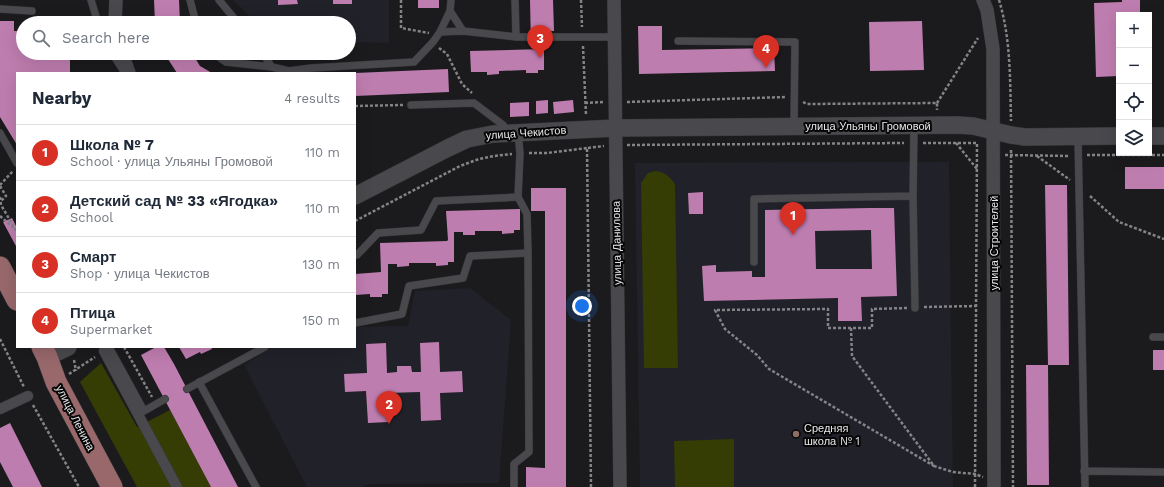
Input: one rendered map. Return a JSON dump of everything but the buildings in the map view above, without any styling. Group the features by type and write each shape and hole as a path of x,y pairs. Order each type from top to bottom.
{"main road":[{"path":"0,267 16,298"},
{"name":"улица Ленина","path":"45,352 56,382 112,487"}],"street":[{"path":"115,16 116,0"},
{"name":"улица Данилова","path":"614,0 620,487"},
{"name":"улица Строителей","path":"983,0 987,10 993,49 994,487"},
{"path":"124,60 127,72"},
{"name":"улица Ульяны Громовой","path":"616,128 973,126 1025,137 1116,136"},
{"name":"улица Чекистов","path":"356,195 467,139 493,134 616,128"},
{"path":"1152,136 1164,136"},
{"path":"45,352 63,348"},
{"path":"106,349 177,487"},
{"path":"0,409 28,396"}],"lane":[{"path":"91,0 96,16"},
{"path":"190,0 194,16"},
{"path":"219,0 232,16"},
{"path":"223,60 226,62 272,67 289,72 414,62 433,42 440,32 450,11 450,0"},
{"path":"515,0 516,37"},
{"path":"0,9 32,11"},
{"path":"450,11 463,31"},
{"path":"440,32 463,31 516,37 614,37"},
{"path":"678,41 795,42 794,126"},
{"path":"117,60 126,72"},
{"path":"267,60 272,67"},
{"path":"411,105 474,103 513,133 520,153 518,197 527,214 529,452 514,464 514,487"},
{"path":"914,126 915,308"},
{"path":"0,133 16,161"},
{"path":"1078,137 1085,487"},
{"path":"754,262 754,199 914,196"},
{"path":"356,255 378,233 421,230 436,201 518,197"},
{"path":"356,323 402,314 408,286 463,278 470,256 528,253"},
{"path":"1153,337 1164,337"},
{"path":"187,389 263,348"},
{"path":"106,349 144,411 165,399"},
{"path":"199,382 256,487"},
{"path":"1084,471 1164,472"}],"path":[{"path":"401,0 401,28 430,33 433,42"},
{"path":"581,0 587,148 590,487"},
{"path":"996,9 1000,1"},
{"path":"1000,1 1007,36 1010,76 1013,487"},
{"path":"938,143 937,103 979,36"},
{"path":"447,54 453,65"},
{"path":"585,103 794,97 807,104 937,103"},
{"path":"356,106 398,105"},
{"path":"956,143 977,169"},
{"path":"356,220 460,166 479,159 494,156 520,153 547,153 616,145 977,143 975,487"},
{"path":"1036,156 1079,186 1119,222 1164,239"},
{"path":"16,168 0,186 6,196 1,199 1,205 16,231"},
{"path":"0,216 16,231"},
{"path":"934,466 852,356 851,328 828,328 828,309 714,310 725,329 757,355 769,369 934,466 953,472 975,474"},
{"path":"0,340 28,396 79,487"},
{"path":"125,348 156,404"}],"shaded area":[{"path":"233,0 389,0 389,43 356,42 356,16 250,16"},
{"path":"949,162 953,487 640,487 635,163"},
{"path":"470,288 511,320 499,483 369,484 362,487 307,487 244,365 271,348 356,348 356,327 408,326 415,291"}],"green space":[{"path":"655,171 662,172 675,184 678,368 644,368 641,183 648,173"},
{"path":"101,363 137,427 170,410 211,487 137,487 80,382"},
{"path":"734,439 734,487 675,487 674,441"}],"place":[{"name":"Смарт","path":"540,58"},
{"name":"Птица","path":"766,68"},
{"name":"Школа № 7","path":"793,235"},
{"name":"Детский сад № 33 «Ягодка»","path":"389,424"},
{"name":"Средняя школа № 1","path":"796,434"}]}
